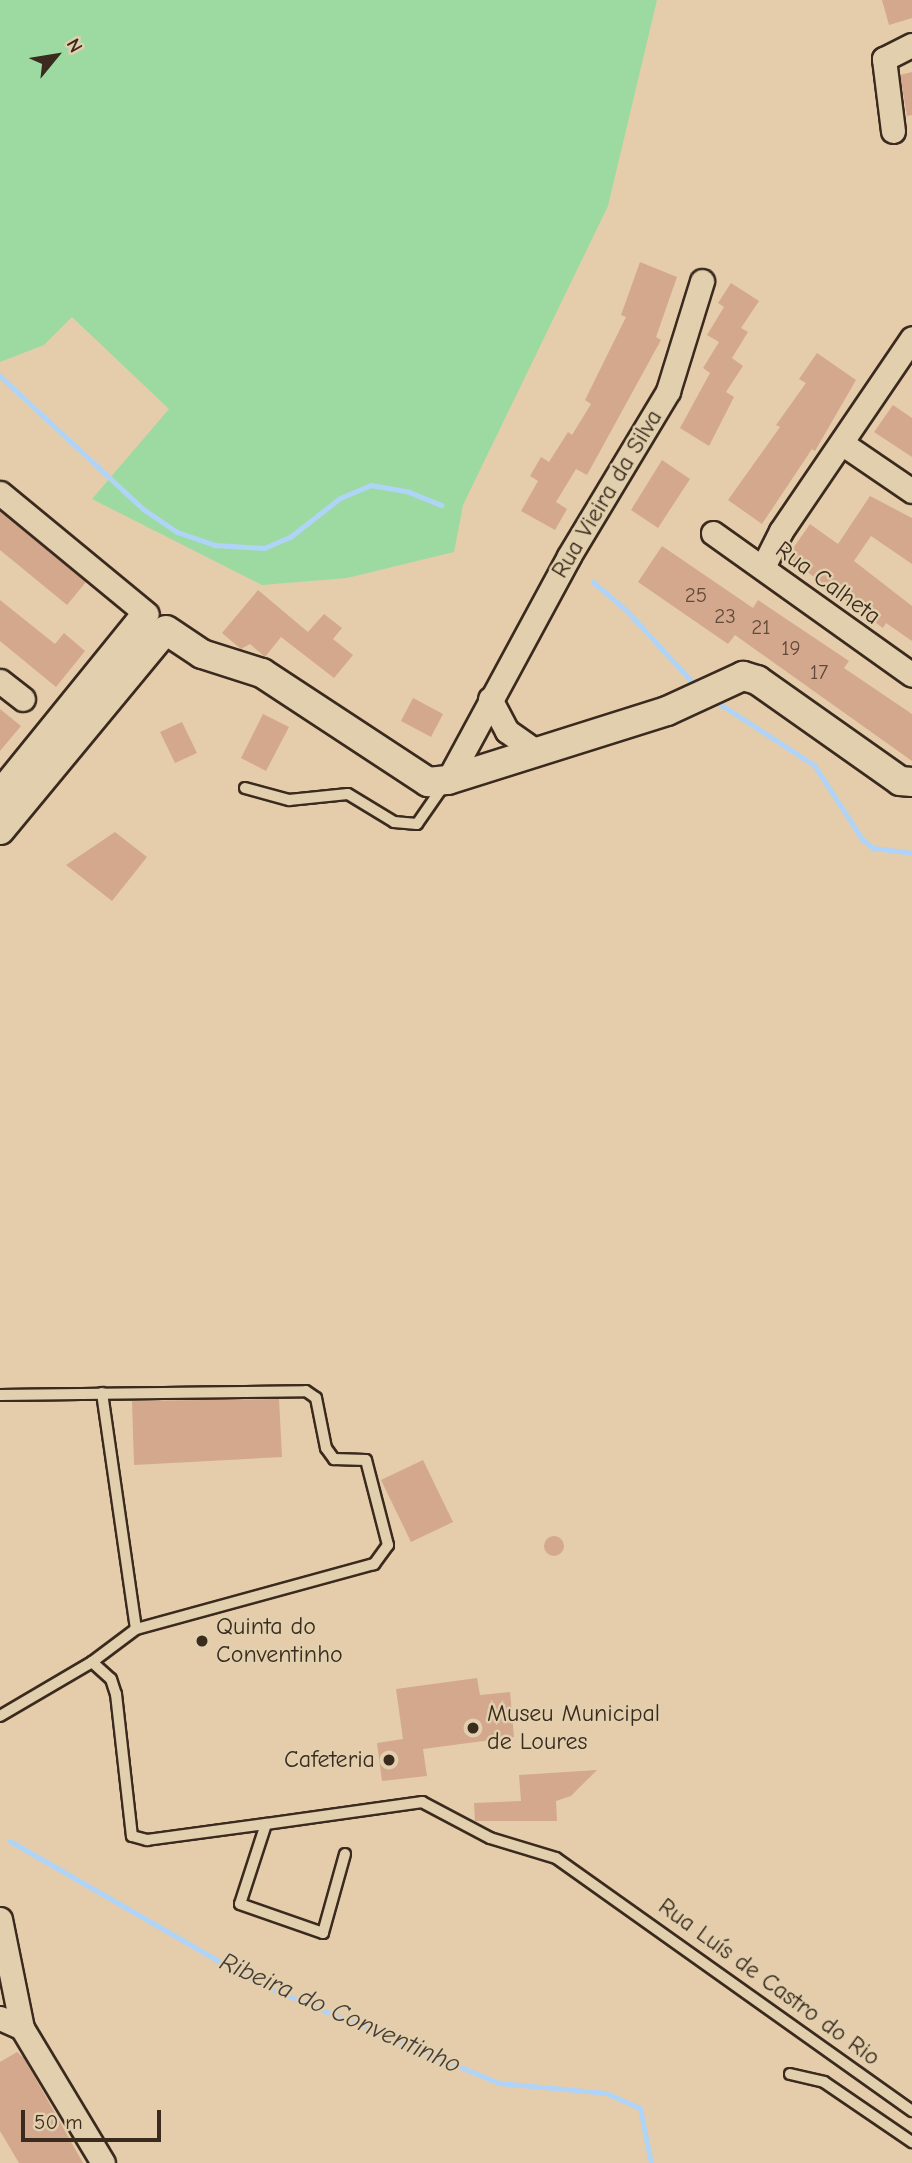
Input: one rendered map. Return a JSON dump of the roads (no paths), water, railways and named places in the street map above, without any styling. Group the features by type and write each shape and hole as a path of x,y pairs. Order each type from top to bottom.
{"street":[{"path":"893,131 884,59 912,45"},
{"name":"Rua Vieira da Silva","path":"447,780 490,699 668,391 702,281"},
{"path":"764,567 781,531 843,444 912,338"},
{"path":"843,444 912,491"},
{"path":"0,493 153,626 202,654 262,673 415,777 447,780 534,750 694,702 727,682 743,676 757,680 900,781 912,782"},
{"name":"Rua Calheta","path":"713,533 764,567 774,580 912,675"},
{"path":"0,795 153,626"},
{"path":"0,831 153,626"},
{"path":"0,681 23,699"},
{"path":"490,699 507,731 534,750"},
{"path":"0,1919 22,2028 103,2163"},
{"path":"0,2018 22,2028"}],"lane":[{"path":"245,788 289,800 348,794 394,822 417,824 447,780"},
{"path":"0,1395 306,1391 316,1398 326,1448 334,1459 366,1460 388,1545 374,1563 136,1629 92,1662 0,1716"},
{"path":"102,1393 136,1629"},
{"name":"Rua Luís de Castro do Rio","path":"92,1662 111,1679 116,1694 132,1836 147,1840 422,1802 490,1838 556,1858 912,2111"},
{"path":"266,1824 240,1904 323,1933 345,1854"},
{"path":"790,2074 824,2082 912,2142"}],"waterway":[{"path":"0,376 143,509 177,532 214,545 264,548 290,537 340,498 371,485 409,492 441,505"},
{"path":"593,582 626,610 696,686"},
{"path":"712,699 814,765 862,839 873,848 912,853"},
{"name":"Ribeira do Conventinho","path":"10,1841 255,1982 499,2083 606,2093 640,2108 651,2163"}],"place":[{"name":"Quinta do Conventinho","path":"202,1641"},
{"name":"Museu Municipal de Loures","path":"473,1728"},
{"name":"Cafeteria","path":"389,1760"}]}
